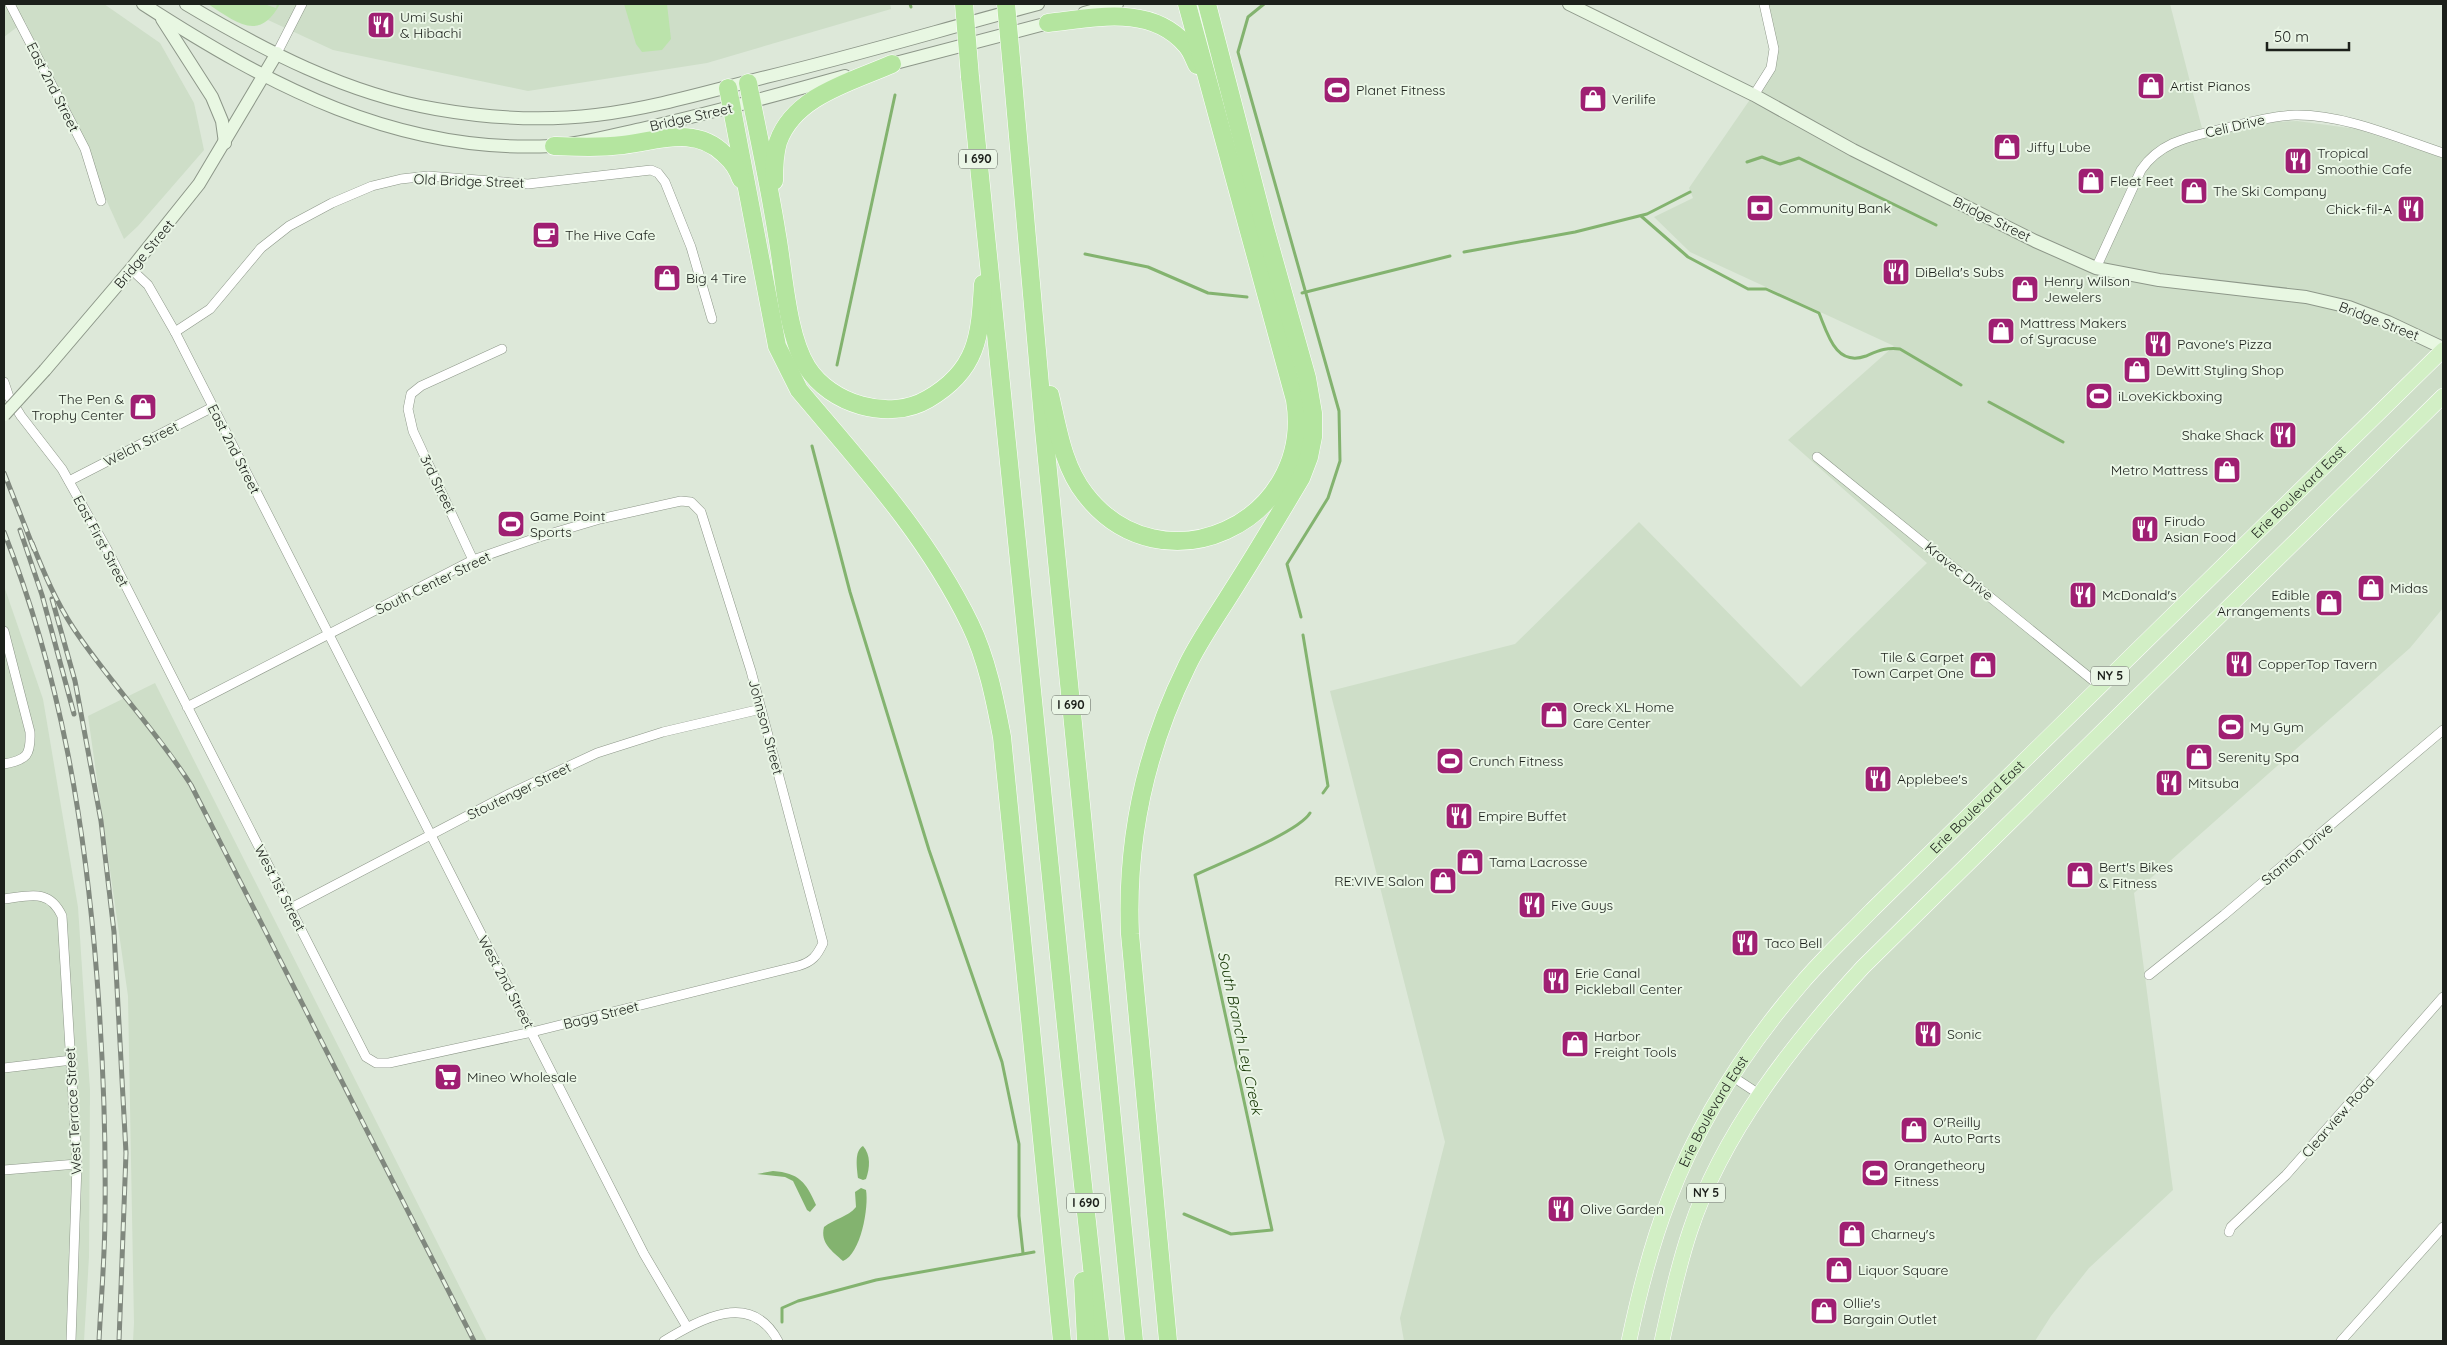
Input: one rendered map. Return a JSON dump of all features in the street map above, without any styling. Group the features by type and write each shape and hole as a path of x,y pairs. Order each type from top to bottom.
{"highway":[{"name":"I 690","path":"964,4 986,241 999,348 1070,1066 1100,1341"},
{"name":"I 690","path":"1006,4 1038,344 1044,430 1134,1341"},
{"path":"1038,344 1068,467 1084,493 1097,508 1120,526 1153,538 1178,541 1203,538 1224,532 1259,511 1279,486 1289,467 1298,435 1295,400 1187,4"},
{"path":"1168,1341 1130,934 1128,893 1133,834 1146,769 1172,698 1192,656 1301,478 1309,457 1313,438 1313,413 1307,378 1265,228 1207,4"},
{"path":"1048,23 1129,16 1161,26 1187,46 1211,92"},
{"path":"773,209 775,155 778,141 792,120 802,108 818,96 892,64"},
{"path":"748,83 773,209 795,341 808,368 823,386 842,398 860,406 885,410 914,406 926,401 945,388 955,379 972,354 980,332 986,241"},
{"path":"728,88 778,346 786,368 799,390 904,515 937,564 971,626 995,704 1002,737 1062,1341"},
{"path":"554,146 594,149 670,137 700,138 719,149 737,166 751,206"},
{"path":"1070,1066 1086,1341"},
{"path":"1123,1229 1147,1341"}],"main road":[{"path":"143,4 264,77"},
{"path":"186,4 233,32 277,53"},
{"name":"Bridge Street","path":"4,415 45,370 195,191 277,53 304,67 357,89 435,109 475,115 548,117 595,115 667,102 831,63 1038,4"},
{"name":"Bridge Street","path":"264,77 308,98 385,127 446,140 486,144 554,146 752,102 1117,4"},
{"name":"Bridge Street","path":"1569,4 1754,95 1853,150 2096,268 2159,280 2306,297 2349,307 2388,322 2443,349"},
{"path":"160,14 212,97 222,121 225,143"},
{"name":"Erie Boulevard East","path":"1629,1341 1645,1271 1669,1199 1694,1142 1733,1077 1775,1016 1814,970 2100,686 2398,397 2443,349"},
{"name":"NY 5","path":"1662,1341 1676,1278 1690,1230 1718,1167 1760,1094 1816,1019 1863,967 2443,396"}],"street":[{"name":"East 2nd Street","path":"10,4 85,149 101,201"},
{"name":"Bridge Street","path":"277,53 302,4"},
{"path":"1754,95 1771,68 1774,49 1764,4"},
{"name":"Celi Drive","path":"2096,268 2141,170 2149,159 2164,146 2186,138 2278,116 2298,115 2354,124 2440,152"},
{"name":"Old Bridge Street","path":"175,332 210,309 261,248 289,226 332,202 372,186 401,179 428,176 528,184 651,170 658,172 664,182 692,247 712,319"},
{"name":"East 2nd Street","path":"131,269 148,286 175,332 329,634"},
{"name":"3rd Street","path":"473,560 413,431 408,406 411,394 421,386 502,350"},
{"name":"East First Street","path":"4,382 9,397 21,416 69,481 109,553 186,707"},
{"name":"Welch Street","path":"69,481 213,408"},
{"name":"Kravec Drive","path":"1817,457 2100,686"},
{"name":"South Center Street","path":"186,707 473,560 536,538 600,519 681,501 694,504"},
{"name":"Johnson Street","path":"694,504 701,512 722,574 761,709 822,934 824,943 818,954"},
{"path":"4,630 30,732 31,747 26,756 17,762 4,764"},
{"name":"West 2nd Street","path":"329,634 644,1254 687,1328"},
{"name":"West 1st Street","path":"186,707 366,1057 379,1063"},
{"name":"Stoutenger Street","path":"291,908 509,794 597,752 663,732 761,709"},
{"name":"Stanton Drive","path":"2149,975 2247,896 2443,730"},
{"name":"West Terrace Street","path":"4,899 37,895 49,898 58,907 62,916 77,1164 71,1341"},
{"name":"Bagg Street","path":"379,1063 389,1063 532,1032 798,966 810,962 818,954"},
{"name":"Clearview Road","path":"2229,1232 2231,1227 2286,1175 2443,997"},
{"path":"4,1068 72,1060"},
{"path":"1733,1077 1760,1094"},
{"path":"4,1170 77,1164"},
{"path":"2344,1340 2443,1227"},
{"path":"664,1341 687,1328 722,1314 750,1314 763,1322 778,1341"}],"shaded area":[{"path":"4,4 104,4 160,43 194,103 204,150 138,226 124,239 25,21 4,37"},
{"path":"208,4 264,4 276,8 277,4 280,4 272,16 264,23 255,26 238,22"},
{"path":"239,4 890,4 891,9 707,63 528,91 333,50 253,13"},
{"path":"624,4 667,4 671,39 662,50 642,52 636,44"},
{"path":"1764,4 2170,4 2204,136 2273,122 2297,121 2357,129 2443,158 2443,608 2410,648 2134,893 2173,1190 2089,1268 2051,1316 2035,1341 1404,1341 1400,1318 1445,1142 1330,691 1515,644 1639,522 1801,687 1927,563 1788,440 1894,346 1690,252 1654,217 1693,198 1689,188 1760,85 1774,49"},
{"path":"4,586 43,699 78,907 90,1090 89,1257 84,1341 4,1341"},
{"path":"155,683 487,1341 133,1341 128,996 88,716"},
{"path":"863,1146 869,1162 866,1179 863,1180 858,1178 857,1160 858,1152"},
{"path":"773,1171 789,1174 805,1185 816,1205 810,1212 807,1210 793,1181 785,1177 757,1174"},
{"path":"861,1188 866,1190 865,1218 855,1249 843,1261 825,1242 824,1227 856,1207 855,1192"}],"waterway":[{"path":"1264,4 1248,17 1238,52 1339,411 1340,461 1328,498 1287,564 1301,617"},
{"path":"837,365 895,95"},
{"path":"1747,162 1762,157 1780,164 1799,158 1936,225"},
{"path":"1464,252 1575,232 1647,214 1690,192"},
{"path":"1641,216 1688,257 1748,289 1766,289 1819,313 1835,347 1847,357 1856,358 1886,349 1900,349 1961,385"},
{"path":"1085,254 1148,267 1208,293 1247,297"},
{"path":"1302,293 1450,256"},
{"path":"1989,402 2063,442"},
{"path":"812,446 850,592 929,850 1002,1062 1019,1144 1019,1216 1023,1253"},
{"path":"1303,635 1328,786 1323,793"},
{"name":"South Branch Ley Creek","path":"1184,1214 1231,1234 1272,1230 1195,875 1275,838 1303,821 1310,813"},
{"name":"South Branch Ley Creek","path":"782,1322 782,1308 798,1301 876,1280 1034,1252"}],"railway":[{"path":"4,473 34,549"},
{"path":"20,530 42,595 74,714"},
{"path":"4,532 24,586 55,696 77,807 92,920 102,1067 105,1184 104,1261 99,1341"},
{"path":"32,543 56,598 74,629 163,745 191,785 474,1341"},
{"path":"52,599 75,681 101,821 114,932 126,1153 119,1341"}],"place":[{"name":"Umi Sushi & Hibachi","path":"381,25"},
{"name":"Artist Pianos","path":"2151,86"},
{"name":"Planet Fitness","path":"1337,90"},
{"name":"Verilife","path":"1593,99"},
{"name":"Jiffy Lube","path":"2007,147"},
{"name":"Tropical Smoothie Cafe","path":"2298,161"},
{"name":"Fleet Feet","path":"2091,181"},
{"name":"The Ski Company","path":"2194,191"},
{"name":"Community Bank","path":"1760,208"},
{"name":"Chick-fil-A","path":"2411,209"},
{"name":"The Hive Cafe","path":"546,235"},
{"name":"DiBella's Subs","path":"1896,272"},
{"name":"Big 4 Tire","path":"667,278"},
{"name":"Henry Wilson Jewelers","path":"2025,289"},
{"name":"Mattress Makers of Syracuse","path":"2001,331"},
{"name":"Pavone's Pizza","path":"2158,344"},
{"name":"DeWitt Styling Shop","path":"2137,370"},
{"name":"iLoveKickboxing","path":"2099,396"},
{"name":"The Pen & Trophy Center","path":"143,407"},
{"name":"Shake Shack","path":"2283,435"},
{"name":"Metro Mattress","path":"2227,470"},
{"name":"Game Point Sports","path":"511,524"},
{"name":"Firudo Asian Food","path":"2145,529"},
{"name":"Midas","path":"2371,588"},
{"name":"McDonald's","path":"2083,595"},
{"name":"Edible Arrangements","path":"2329,603"},
{"name":"CopperTop Tavern","path":"2239,664"},
{"name":"Tile & Carpet Town Carpet One","path":"1983,665"},
{"name":"Oreck XL Home Care Center","path":"1554,715"},
{"name":"My Gym","path":"2231,727"},
{"name":"Serenity Spa","path":"2199,757"},
{"name":"Crunch Fitness","path":"1450,761"},
{"name":"Applebee's","path":"1878,779"},
{"name":"Mitsuba","path":"2169,783"},
{"name":"Empire Buffet","path":"1459,816"},
{"name":"Tama Lacrosse","path":"1470,862"},
{"name":"Bert's Bikes & Fitness","path":"2080,875"},
{"name":"RE:VIVE Salon","path":"1443,881"},
{"name":"Five Guys","path":"1532,905"},
{"name":"Taco Bell","path":"1745,943"},
{"name":"Erie Canal Pickleball Center","path":"1556,981"},
{"name":"Sonic","path":"1928,1034"},
{"name":"Harbor Freight Tools","path":"1575,1044"},
{"name":"Mineo Wholesale","path":"448,1077"},
{"name":"O'Reilly Auto Parts","path":"1914,1130"},
{"name":"Orangetheory Fitness","path":"1875,1173"},
{"name":"Olive Garden","path":"1561,1209"},
{"name":"Charney's","path":"1852,1234"},
{"name":"Liquor Square","path":"1839,1270"},
{"name":"Ollie's Bargain Outlet","path":"1824,1311"}]}
